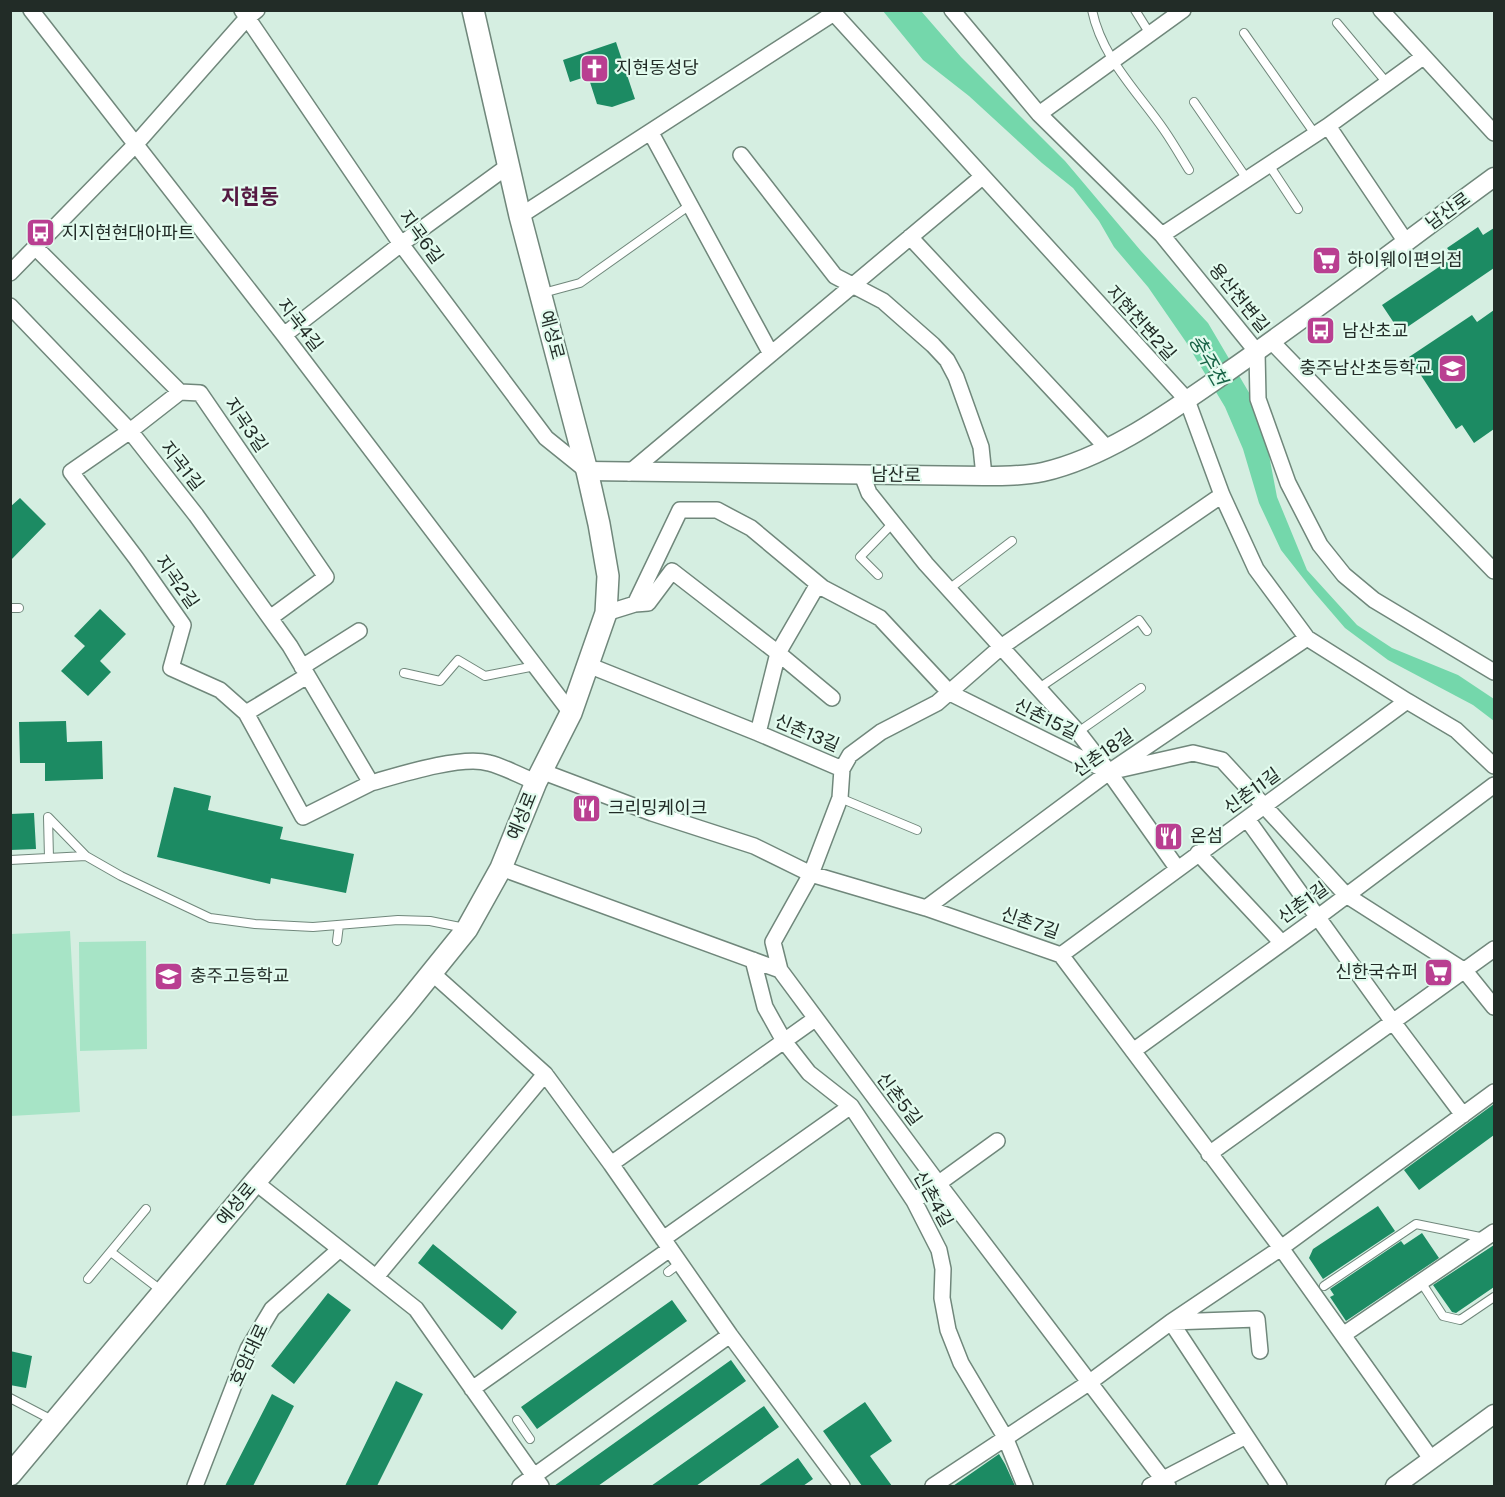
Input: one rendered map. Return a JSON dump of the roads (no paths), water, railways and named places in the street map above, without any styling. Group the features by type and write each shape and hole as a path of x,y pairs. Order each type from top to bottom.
{"main road":[{"name":"예성로","path":"10,1475 432,974 466,928 501,868 539,776 571,713 606,614 608,576 599,524 542,294 520,216 473,10"}],"street":[{"name":"지곡4길","path":"31,10 284,335 571,713"},
{"name":"용산천변길","path":"952,10 1039,114 1162,236 1265,347 1258,399 1288,483 1320,545 1344,575 1374,600 1494,672"},
{"path":"1039,114 1183,10"},
{"path":"1381,10 1494,133"},
{"path":"520,216 651,133 833,12"},
{"name":"지현천변2길","path":"833,12 1186,400 1222,495 1256,569 1307,638 1456,730 1494,766"},
{"path":"10,273 135,145 249,13"},
{"name":"지곡6길","path":"249,13 401,244 546,438 587,471"},
{"path":"1162,236 1328,126 1423,57"},
{"path":"1328,126 1406,242"},
{"path":"651,133 771,354"},
{"path":"741,155 835,276 883,301 947,360 956,377 981,447 984,476"},
{"path":"284,335 401,244 508,166"},
{"path":"629,473 982,177"},
{"name":"남산로","path":"587,471 984,476 1021,476 1045,472 1106,447 1186,400 1265,347 1494,177"},
{"path":"910,237 1106,447"},
{"name":"지곡3길","path":"35,247 180,392 200,393 326,577 270,618"},
{"name":"지곡1길","path":"10,306 130,431 211,546 270,618 305,671 371,783"},
{"path":"1265,347 1494,571"},
{"path":"130,431 180,392"},
{"name":"지곡2길","path":"130,431 71,472 183,625 171,668 220,690 246,713 303,818 371,783"},
{"path":"862,475 869,493 949,590 1078,732 1177,868"},
{"path":"842,769 850,755 881,732 937,703 1001,647 1222,495"},
{"name":"신촌15길","path":"635,604 680,510 717,510 751,528 818,584 880,618 950,693 1109,772"},
{"path":"606,614 635,604 648,603 672,571 832,698"},
{"path":"758,733 778,653 818,584"},
{"path":"246,713 359,631"},
{"name":"신촌18길","path":"926,908 1109,772 1307,638"},
{"name":"신촌13길","path":"588,665 842,769 840,798 811,874 773,942 780,970"},
{"name":"신촌11길","path":"1061,955 1407,701"},
{"path":"1109,772 1193,753 1222,760 1346,896 1465,971 1494,1008"},
{"path":"371,783 456,762 487,762 539,776"},
{"name":"신촌7길","path":"539,776 754,846 811,874 926,908 1061,955 1281,1248 1432,1460"},
{"name":"신촌1길","path":"1133,1051 1318,917 1494,785"},
{"path":"1247,819 1463,1115"},
{"path":"1198,853 1282,943"},
{"path":"501,868 780,970"},
{"path":"1209,1154 1494,949"},
{"name":"신촌4길","path":"753,960 765,1007 784,1041 809,1073 851,1106 914,1200 939,1250 943,1269 942,1298 948,1330 962,1363 1005,1437 1025,1486"},
{"name":"신촌5길","path":"780,970 938,1183 1166,1483"},
{"path":"432,974 544,1074 612,1164 667,1244 674,1267 730,1335 842,1486"},
{"path":"612,1164 815,1019"},
{"path":"376,1277 544,1074"},
{"path":"933,1486 1090,1382 1171,1322 1281,1248 1494,1092"},
{"path":"472,1389 851,1106"},
{"path":"914,1200 997,1141"},
{"path":"255,1182 416,1309 537,1481"},
{"path":"1343,1335 1490,1235"},
{"name":"호암대로","path":"195,1486 249,1349 272,1309 340,1249"},
{"path":"1171,1322 1257,1319 1260,1351"},
{"path":"1171,1322 1279,1486"},
{"path":"520,1486 537,1481 730,1335"},
{"path":"1395,1486 1494,1414"},
{"path":"1150,1486 1166,1483 1246,1436"}],"lane":[{"path":"1092,10 1095,26 1112,62 1164,130 1189,170"},
{"path":"1135,10 1150,34"},
{"path":"1336,23 1387,83"},
{"path":"1244,33 1315,134"},
{"path":"1194,102 1247,179"},
{"path":"1269,165 1298,209"},
{"path":"542,294 580,283 690,205"},
{"path":"878,575 860,558 893,523"},
{"path":"949,590 1012,541"},
{"path":"1039,688 1139,620 1147,631"},
{"path":"404,673 440,681 458,660 486,676 535,666"},
{"path":"1078,732 1141,688"},
{"path":"840,798 917,830"},
{"path":"49,858 48,817 86,856 121,876 210,918 255,924 313,927 398,920 430,921 466,928"},
{"path":"10,860 86,856"},
{"path":"337,941 339,925"},
{"path":"88,1278 146,1209"},
{"path":"1324,1286 1416,1224 1490,1235"},
{"path":"111,1252 163,1292"},
{"path":"1421,1282 1443,1316 1460,1320 1494,1297"},
{"path":"10,1398 56,1421"},
{"path":"517,1420 530,1439"}],"water":[{"name":"충주천","path":"883,11 921,11 961,57 1065,161 1141,251 1208,323 1261,413 1277,497 1307,570 1357,625 1392,648 1458,675 1494,699 1494,721 1473,705 1388,660 1345,628 1314,592 1281,550 1259,503 1243,449 1225,407 1186,342 1148,287 1114,247 1099,221 1073,188 1042,163 969,96 923,60"}],"place":[{"name":"지현동성당","path":"595,68"},
{"name":"지지현현대아파트","path":"41,233"},
{"name":"하이웨이편의점","path":"1326,260"},
{"name":"남산초교","path":"1321,331"},
{"name":"충주남산초등학교","path":"1453,368"},
{"name":"크리밍케이크","path":"587,808"},
{"name":"온섬","path":"1169,836"},
{"name":"신한국슈퍼","path":"1439,972"},
{"name":"충주고등학교","path":"169,976"}],"district":[{"name":"지현동","path":"250,197"}]}
